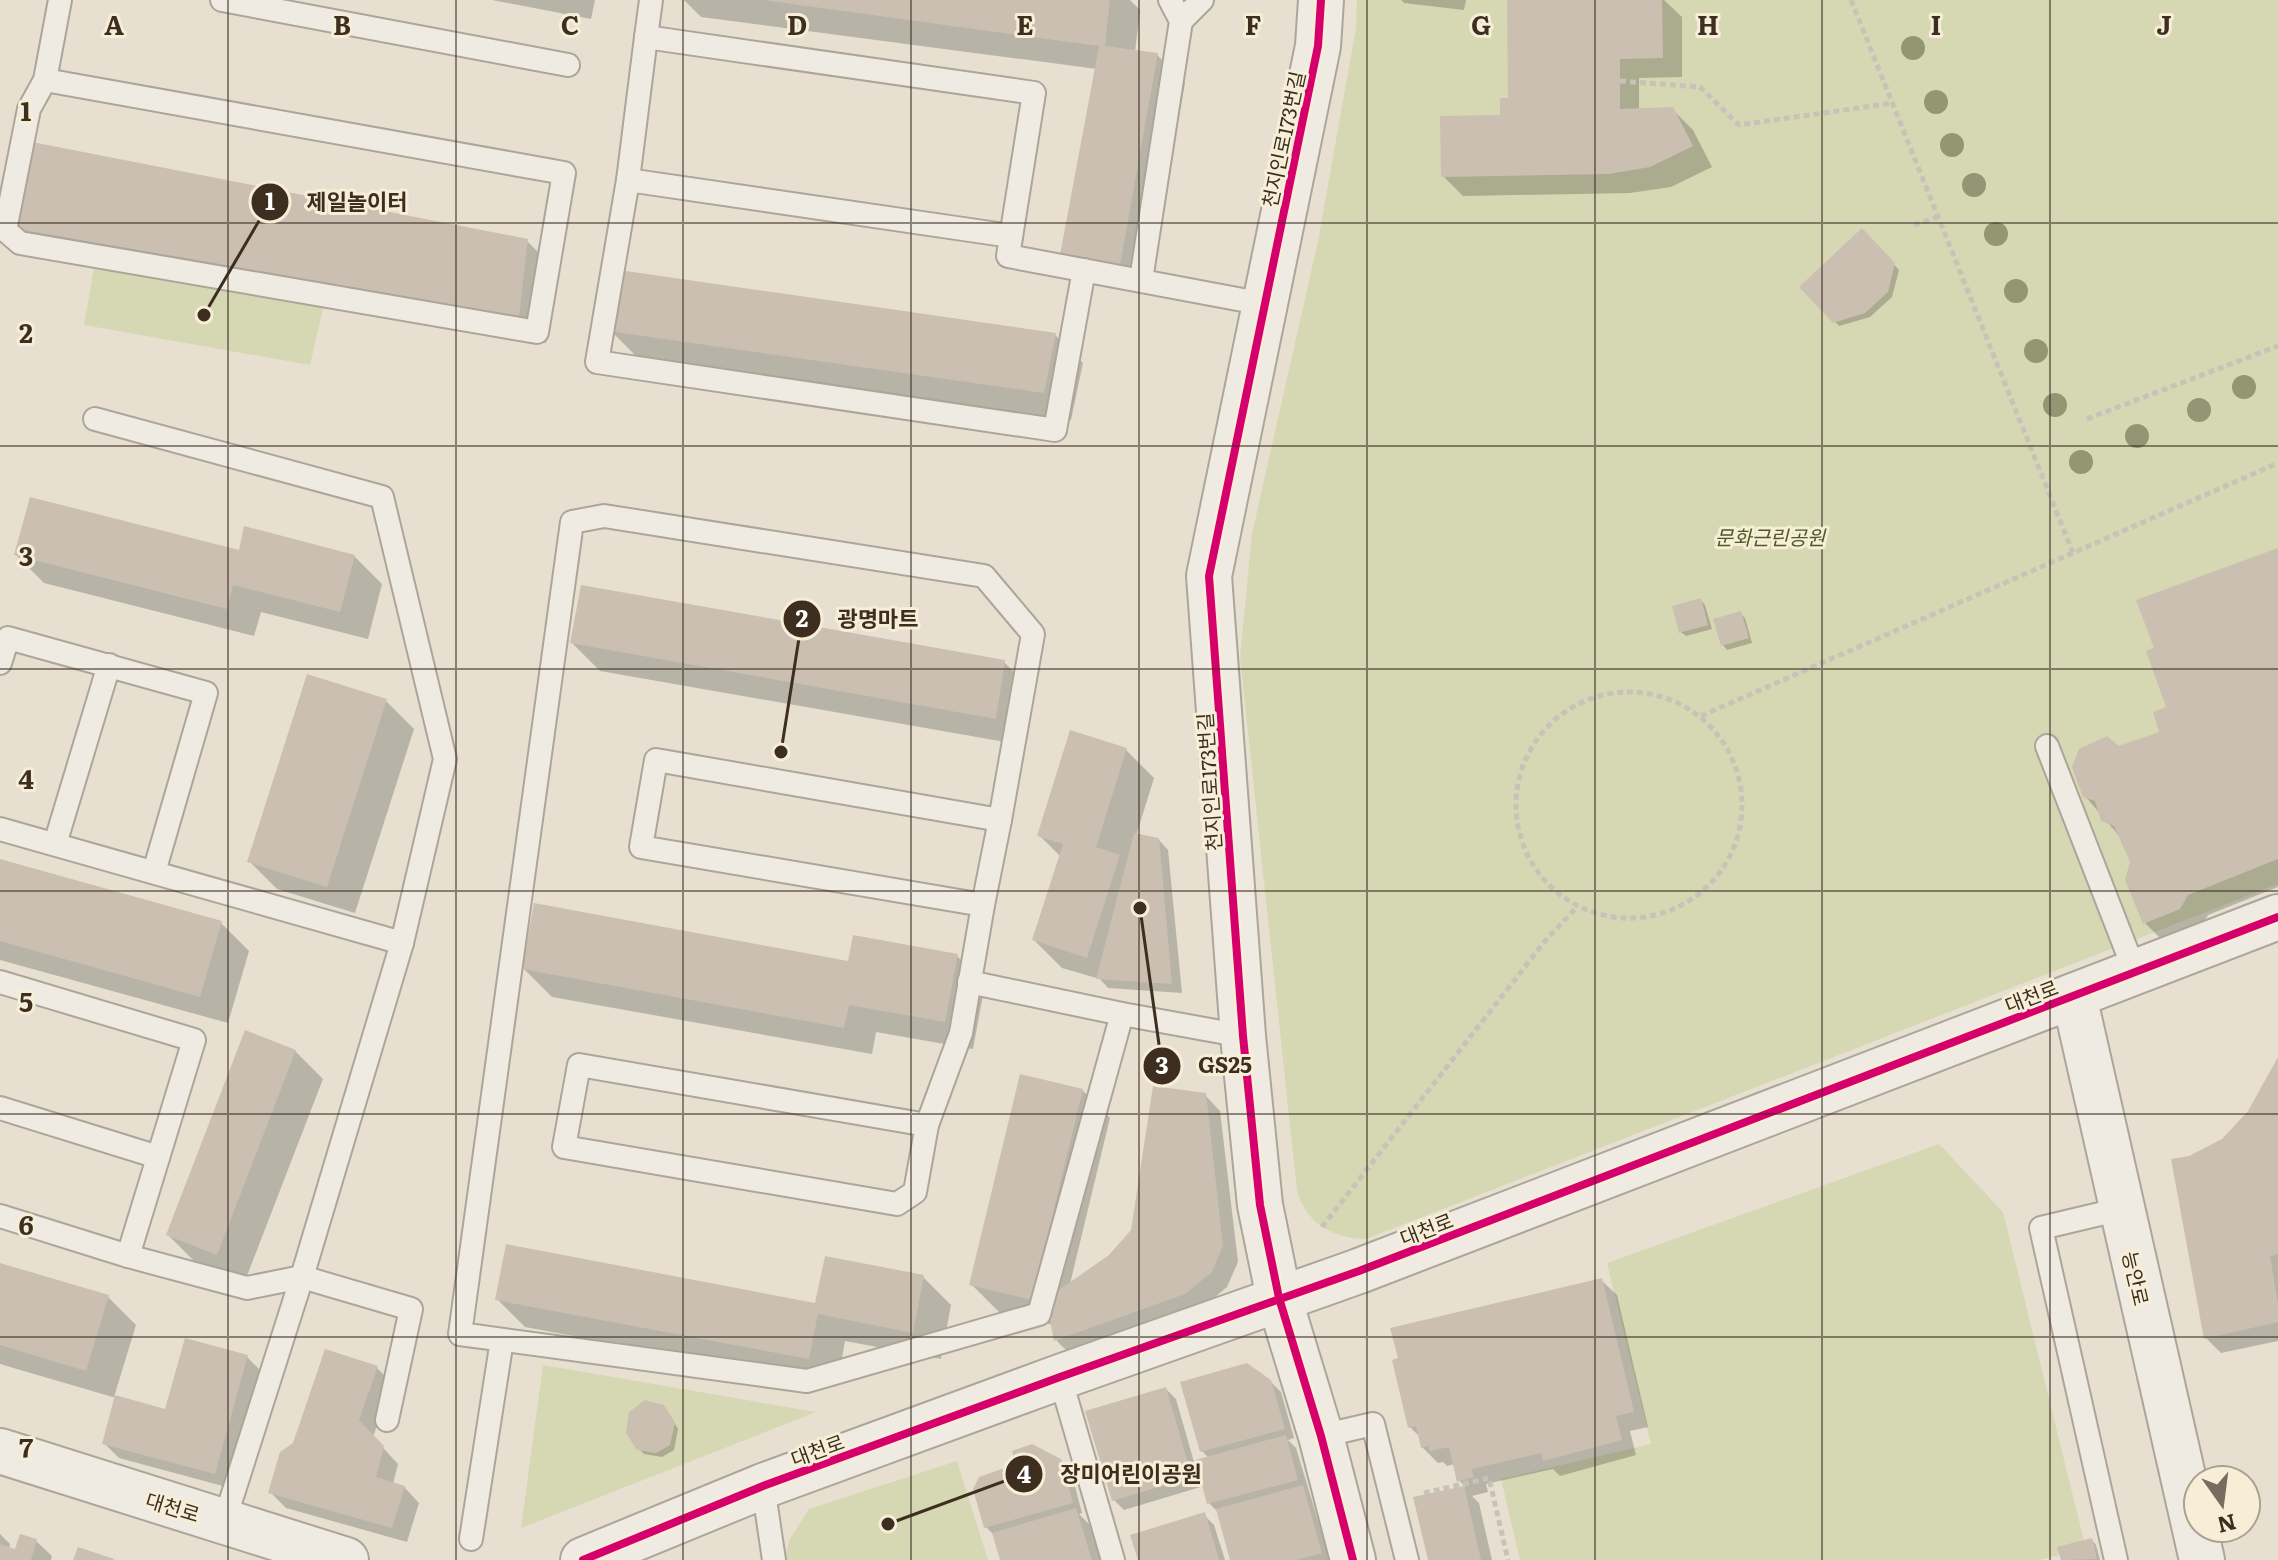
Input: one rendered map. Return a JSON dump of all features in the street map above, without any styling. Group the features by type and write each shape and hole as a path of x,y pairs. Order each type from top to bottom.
{"street":[{"name":"천지인로173번길","path":"1321,0 1318,46 1209,576 1243,1036 1260,1205 1279,1298 1321,1436 1353,1560"},
{"name":"대천로","path":"583,1560 763,1486 1359,1271 2278,917"},
{"name":"능안로","path":"2074,996 2202,1560"},
{"name":"대천로","path":"0,1451 346,1560"}],"lane":[{"path":"45,80 564,173 537,332 20,243 5,230 29,109 45,80 60,0"},
{"path":"222,0 568,65"},
{"path":"651,0 628,180 597,362 1055,430 1084,270"},
{"path":"1170,0 1181,21"},
{"path":"1141,280 1181,21 1202,0"},
{"path":"646,37 1034,93 1008,256 1264,304"},
{"path":"628,180 1011,236"},
{"path":"95,419 382,497 445,759 402,943 302,1277 224,1522"},
{"path":"927,1125 579,1065 564,1147 897,1204 915,1192 927,1125 961,1033 1033,634 984,576 604,516 572,522 460,1334 807,1381 1039,1314 1122,1014"},
{"path":"0,663 8,638 206,693 154,872"},
{"path":"55,844 109,665"},
{"path":"2047,746 2135,972"},
{"path":"983,905 641,847 656,760 1000,820"},
{"path":"0,829 402,943"},
{"path":"0,982 194,1040 128,1256"},
{"path":"969,982 1243,1036"},
{"path":"0,1108 158,1157"},
{"path":"2116,1560 2041,1228 2121,1209"},
{"path":"0,1216 128,1256 247,1288 302,1277 411,1309 387,1420"},
{"path":"471,1539 502,1340"},
{"path":"1060,1377 1113,1560"},
{"path":"1321,1436 1373,1424 1407,1560"},
{"path":"763,1486 774,1560"}],"path":[{"path":"1851,0 2073,553"},
{"path":"1620,81 1700,87 1739,125 1893,103"},
{"path":"1914,225 1938,217"},
{"path":"2087,419 2278,346"},
{"path":"1701,716 2278,463"},
{"path":"1630,691 1667,697 1701,716 1726,745 1740,777 1744,814 1735,851 1714,883 1683,906 1648,918 1609,918 1577,907 1544,882 1523,850 1515,813 1519,776 1534,742 1559,714 1593,697 1630,691"},
{"path":"1322,1227 1545,941 1577,907"},
{"path":"1392,1501 1489,1478 1508,1560"}],"green space":[{"name":"문화근린공원","path":"1357,0 2278,0 2278,884 1366,1239 1342,1236 1314,1220 1297,1191 1240,657 1252,534 1318,241 1356,28"},
{"path":"95,262 324,304 310,365 84,325"},
{"path":"1939,1144 2003,1212 2086,1549 2039,1560 1520,1560 1501,1479 1651,1444 1607,1263"},
{"path":"543,1365 816,1412 521,1528"},
{"path":"957,1461 988,1560 784,1560 790,1539 809,1509"}],"building":[{"path":"763,0 1110,0 1105,46 1158,53 1120,265 1060,255 1099,46"},
{"path":"1507,0 1662,0 1663,58 1620,59 1620,109 1673,107 1693,146 1650,167 1609,174 1441,177 1440,116 1500,115 1500,98 1508,98"},
{"path":"27,141 528,239 519,316 12,228"},
{"path":"1862,228 1895,263 1888,292 1865,313 1833,323 1799,287"},
{"path":"619,270 1056,333 1044,393 608,331"},
{"path":"30,497 239,550 244,526 355,555 340,612 233,585 227,609 14,555"},
{"path":"2278,548 2278,859 2188,895 2180,909 2143,924 2125,880 2130,862 2114,826 2101,821 2095,801 2083,797 2072,767 2079,749 2107,736 2119,746 2159,732 2153,712 2166,707 2146,651 2154,648 2136,600"},
{"path":"581,585 1005,660 996,719 570,643"},
{"path":"1701,598 1708,625 1679,633 1672,606"},
{"path":"1741,611 1749,638 1721,646 1713,619"},
{"path":"307,674 387,699 327,887 247,862"},
{"path":"1070,730 1127,748 1096,847 1120,855 1087,958 1032,940 1063,844 1037,836"},
{"path":"1134,833 1159,838 1172,984 1096,979"},
{"path":"0,859 222,921 200,997 0,941"},
{"path":"534,903 848,961 853,935 958,954 945,1022 849,1005 844,1028 522,969"},
{"path":"245,1030 296,1050 217,1255 166,1235"},
{"path":"2278,1057 2278,1254 2270,1256 2278,1322 2204,1339 2171,1159 2189,1156 2222,1139 2248,1111"},
{"path":"1020,1074 1083,1089 1032,1300 969,1285"},
{"path":"1153,1086 1206,1093 1223,1246 1212,1272 1185,1294 1054,1341 1046,1299 1109,1255 1131,1230"},
{"path":"506,1244 815,1303 825,1256 924,1275 913,1333 818,1314 809,1359 495,1300"},
{"path":"0,1263 109,1295 86,1371 0,1345"},
{"path":"1602,1278 1634,1412 1616,1416 1622,1440 1543,1461 1541,1453 1472,1469 1474,1477 1457,1482 1449,1447 1430,1451 1428,1446 1421,1448 1416,1426 1408,1428 1392,1360 1398,1358 1390,1328"},
{"path":"185,1338 248,1355 215,1474 102,1444 115,1395 165,1409"},
{"path":"325,1349 378,1366 359,1420 384,1446 376,1477 405,1486 392,1528 268,1493 280,1452 293,1443"},
{"path":"1247,1363 1271,1380 1285,1429 1200,1452 1180,1382"},
{"path":"1166,1387 1192,1477 1112,1501 1085,1411"},
{"path":"645,1400 664,1405 675,1423 670,1445 656,1453 637,1450 626,1433 629,1412"},
{"path":"1286,1435 1298,1480 1207,1504 1195,1460"},
{"path":"1032,1444 1061,1459 1073,1503 984,1528 973,1489 979,1477 1016,1464 1012,1451"},
{"path":"1303,1485 1322,1553 1296,1560 1230,1560 1216,1509"},
{"path":"1464,1486 1481,1560 1428,1560 1413,1497"},
{"path":"1076,1508 1092,1560 1000,1560 992,1533"},
{"path":"1205,1512 1219,1560 1138,1560 1130,1535"},
{"path":"20,1534 37,1539 31,1560 0,1560 0,1544 15,1549"},
{"path":"2092,1538 2097,1559 2061,1560 2057,1547"},
{"path":"78,1547 114,1559 114,1560 73,1560"}],"cycle path":[{"path":"1321,0 1318,46 1209,576 1243,1036 1260,1205 1279,1298 1321,1436 1353,1560"},
{"path":"583,1560 763,1486 1359,1271 2278,917"}],"place":[{"name":"제일놀이터","path":"204,315"},
{"name":"광명마트","path":"781,752"},
{"name":"GS25","path":"1140,908"},
{"name":"장미어린이공원","path":"888,1524"}]}
